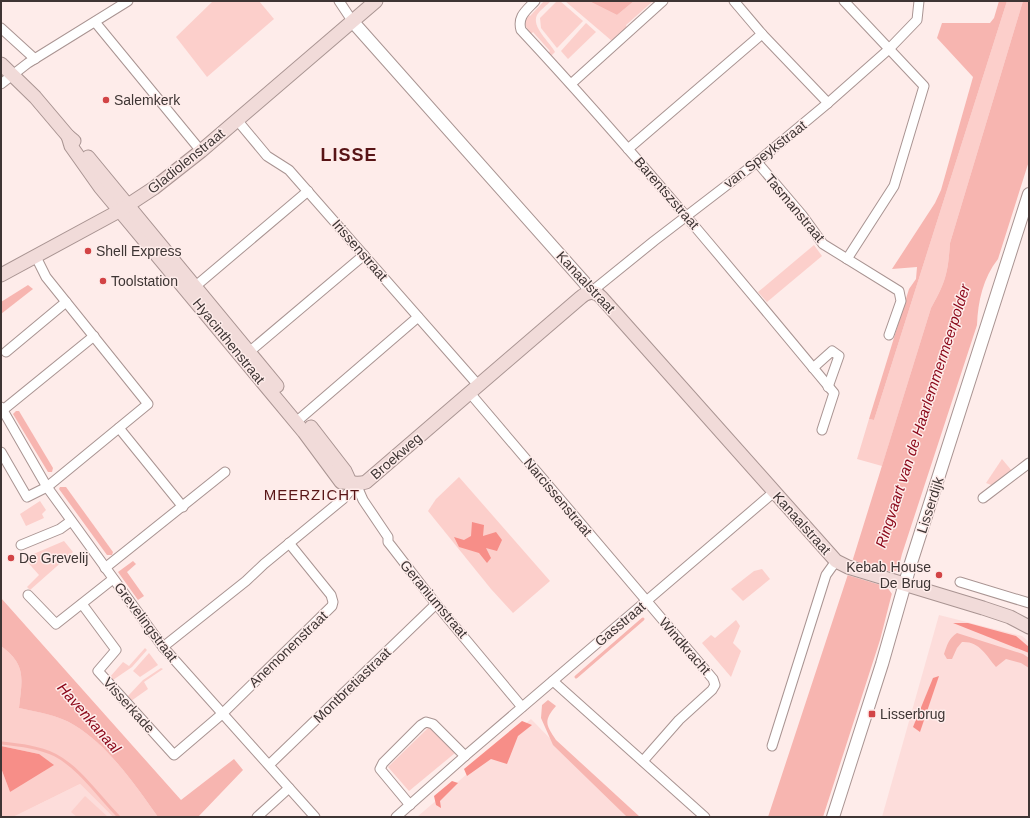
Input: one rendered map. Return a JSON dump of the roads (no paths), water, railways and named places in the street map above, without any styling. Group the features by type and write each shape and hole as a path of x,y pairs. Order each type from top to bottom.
{"main road":[{"name":"Gladiolenstraat","path":"1,276 124,208 154,188 201,151 376,1"},
{"name":"Hyacinthenstraat","path":"1,64 36,97 68,136 71,146 192,289 299,419"},
{"name":"Hyacinthenstraat","path":"192,289 249,352 299,419 338,479 341,482 353,483"},
{"name":"Broekweg","path":"353,483 366,482 580,298 591,292"},
{"name":"Kanaalstraat","path":"591,292 598,294 601,297 836,561 848,568 1010,617 1029,627"}],"street":[{"path":"1,84 35,59 128,1"},
{"name":"Kanaalstraat","path":"339,1 353,22 584,282 591,292"},
{"name":"Barentszstraat","path":"536,1 521,16 519,22 521,30 571,84 686,215 828,387"},
{"path":"571,84 663,1"},
{"path":"734,1 762,34 828,103"},
{"path":"844,1 888,50 924,86 923,94 894,186 847,259"},
{"name":"van Speykstraat","path":"591,292 686,215 757,162 828,103 888,50 917,20 919,1"},
{"path":"95,22 201,151"},
{"path":"1,28 35,59"},
{"path":"628,149 762,34"},
{"name":"Irissenstraat","path":"237,120 267,156 290,170 418,317 474,388"},
{"name":"Tasmanstraat","path":"757,162 802,215 823,244 899,291 901,301 889,335"},
{"path":"192,289 308,191"},
{"name":"Lisserdijk","path":"833,817 900,583 1029,194"},
{"path":"249,352 364,255"},
{"path":"1,452 28,498 47,487 148,404 46,277 36,257"},
{"path":"6,352 66,302"},
{"path":"299,419 418,317"},
{"path":"2,409 94,336"},
{"path":"813,368 832,351 839,356 828,387 834,393 822,430"},
{"name":"Narcissenstraat","path":"474,388 647,602"},
{"name":"Grevelingstraat","path":"2,409 47,487 71,522 163,646 315,817"},
{"path":"119,428 184,506"},
{"path":"982,498 1029,463"},
{"path":"105,568 225,472"},
{"name":"Broekweg","path":"163,646 238,587 343,499 353,483"},
{"name":"Geraniumstraat","path":"353,483 388,537 388,542 436,604 522,707"},
{"name":"Gasstraat","path":"396,817 465,756 774,492"},
{"path":"21,545 60,529 71,522"},
{"name":"Anemonenstraat","path":"222,714 329,609 333,602 331,595 289,543"},
{"name":"Kanaalstraat","path":"772,746 826,575 836,561"},
{"path":"28,595 56,624 113,579"},
{"path":"960,582 1029,603"},
{"name":"Windkracht","path":"643,761 679,720 716,685 713,679 647,602"},
{"name":"Visserkade","path":"82,604 116,650 98,671 174,755 222,714"},
{"name":"Montbretiastraat","path":"269,766 436,604"},
{"path":"553,681 705,817"},
{"path":"410,805 380,769 383,763 421,725 426,722 433,724 465,756"},
{"path":"257,817 289,788"}],"water":[{"path":"589,1 634,1 617,15"},
{"path":"999,1 1007,1 874,420 869,419 909,289 916,279 917,267 892,269 935,203 941,190 973,77 937,38 942,23 990,23 994,18"},
{"name":"Ringvaart van de Haarlemmermeerpolder","path":"1023,1 1029,1 1029,161 998,259 993,266 982,290 977,325 902,554 880,640 823,817 768,817 853,559 931,308 943,284 948,262 950,243"},
{"path":"28,285 33,289 1,314 1,302"},
{"path":"16,411 19,411 53,468 52,472 48,472 13,414"},
{"path":"60,487 66,487 113,552 112,555 107,555 59,489"},
{"path":"133,561 136,564 127,572 144,596 138,600 118,572"},
{"name":"Havenkanaal","path":"1,598 181,800 234,759 243,770 198,817 158,817 110,755 86,733 61,719 47,714 19,708 21,673 19,666 9,653 1,646"},
{"path":"957,633 1023,654 1029,658 1029,668 1021,663 1006,659 996,667 978,646 968,642 962,642 957,648 952,659 947,659 944,654 946,648 950,639"},
{"path":"548,700 556,706 549,716 547,723 556,740 640,817 627,817 553,745 541,718 542,705"}],"waterway":[{"path":"576,677 643,619"},
{"path":"1,743 35,748 55,755 73,767 119,817"}],"place":[{"name":"Salemkerk","path":"106,100"},
{"name":"Shell Express","path":"88,251"},
{"name":"Toolstation","path":"103,281"},
{"name":"De Grevelij","path":"11,558"},
{"name":"Kebab House De Brug","path":"939,575"},
{"name":"Lisserbrug","path":"872,714"}],"district":[{"name":"LISSE","path":"349,155"},
{"name":"MEERZICHT","path":"312,495"}]}
